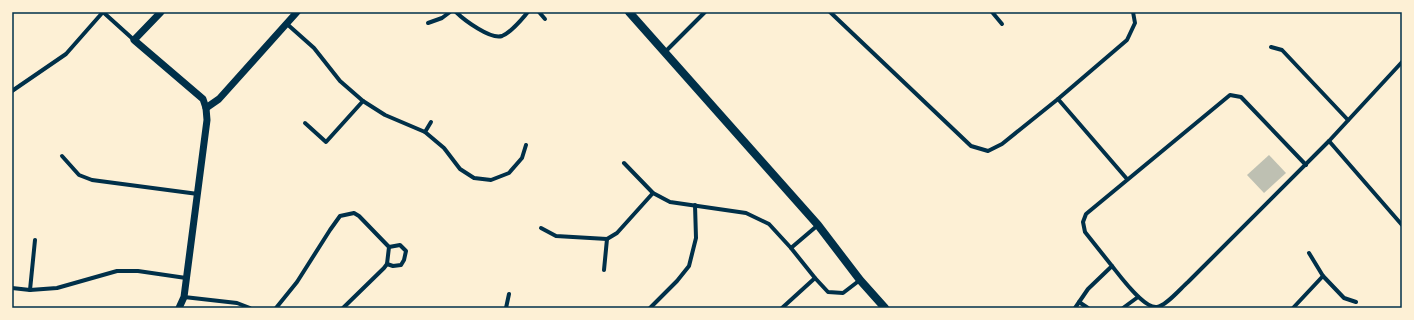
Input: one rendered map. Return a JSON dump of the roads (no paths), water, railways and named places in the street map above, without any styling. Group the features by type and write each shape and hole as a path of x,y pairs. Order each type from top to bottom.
{"main road":[{"path":"629,12 818,225 860,280 885,308"}],"street":[{"path":"12,91 66,54 103,12 203,99 206,108 207,120 184,297 179,308"},
{"path":"134,40 161,12"},
{"path":"206,108 218,100 297,12"},
{"path":"428,23 442,18 450,12"},
{"path":"456,12 464,20 492,36 502,36 510,31 528,12"},
{"path":"539,12 545,19"},
{"path":"665,53 705,12"},
{"path":"830,12 971,146 988,151 1002,144 1058,99 1127,40 1135,23 1133,12"},
{"path":"992,12 1002,24"},
{"path":"287,24 314,48 340,81 363,101 385,115 425,132 444,148 460,169 474,178 490,180 509,173 522,158 526,145"},
{"path":"1271,47 1282,50 1348,120"},
{"path":"1306,165 1241,97 1230,95 1086,214 1083,222 1085,232 1138,297 1150,307 1158,307 1165,304 1306,165 1402,62"},
{"path":"1058,99 1127,179"},
{"path":"305,123 326,142 363,101"},
{"path":"425,132 431,122"},
{"path":"1329,141 1402,225"},
{"path":"62,156 79,174 92,180 198,194"},
{"path":"624,163 653,193 670,202 746,213 768,224 791,248 828,292 843,293 860,280"},
{"path":"541,228 556,236 607,239 617,233 653,193"},
{"path":"650,308 677,281 688,266 696,238 695,205"},
{"path":"276,308 297,282 340,216 354,213 360,216 389,247 387,264 342,308"},
{"path":"791,248 818,225"},
{"path":"604,270 607,239"},
{"path":"30,290 35,240"},
{"path":"387,264 393,266 401,265 406,251 400,245 389,247"},
{"path":"1309,253 1323,276 1344,298 1356,302"},
{"path":"1075,308 1088,289 1112,266"},
{"path":"12,288 30,290 58,288 117,272 138,271 186,278"},
{"path":"1293,308 1323,276"},
{"path":"782,308 815,278"},
{"path":"506,308 509,294"},
{"path":"184,297 237,303 250,308"},
{"path":"1123,308 1138,297"},
{"path":"1079,302 1088,308"}]}
